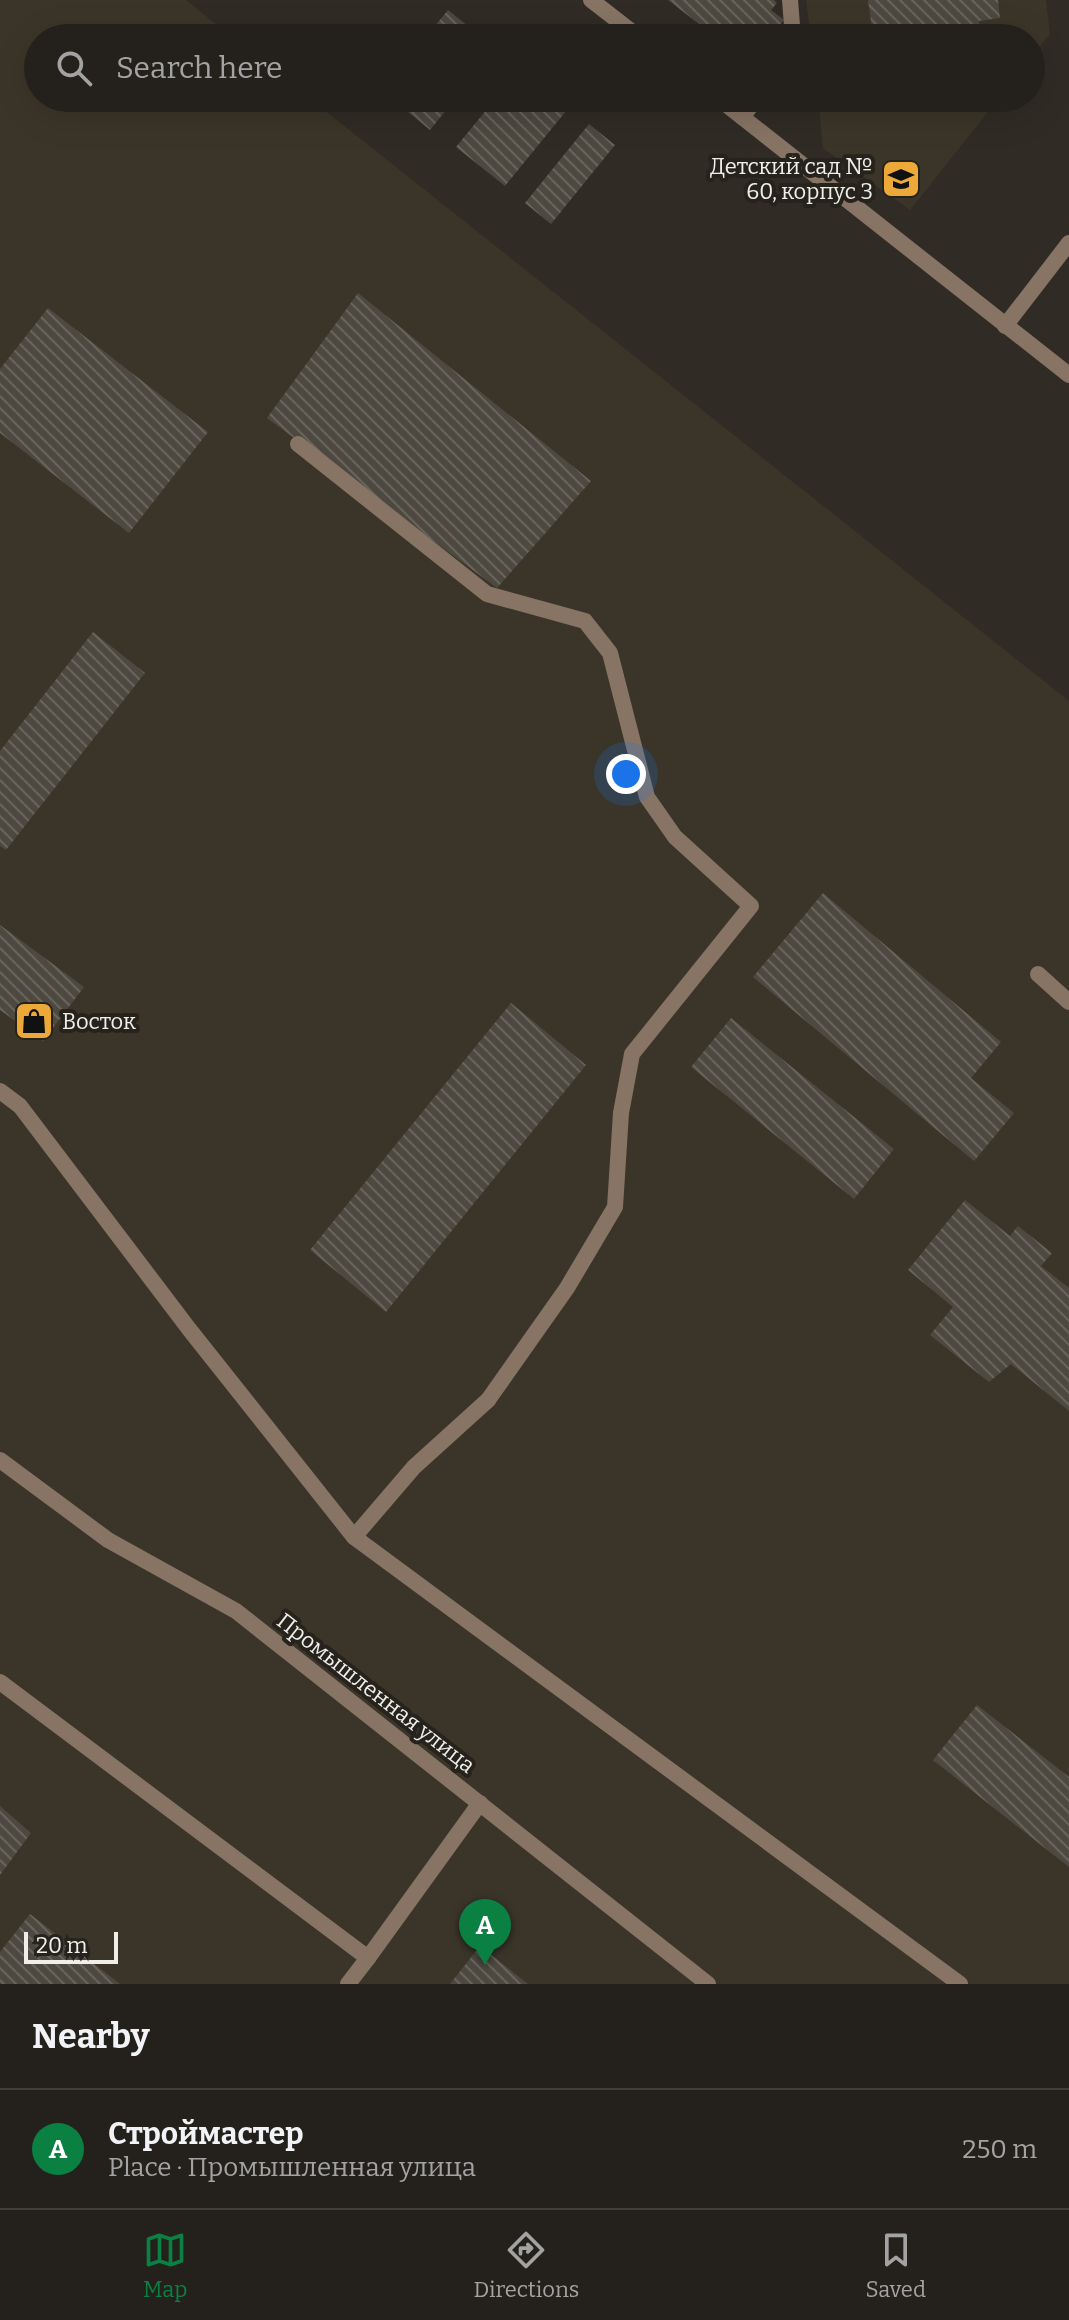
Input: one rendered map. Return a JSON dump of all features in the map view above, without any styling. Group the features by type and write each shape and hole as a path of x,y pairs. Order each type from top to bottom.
{"street":[{"path":"591,0 622,24"},
{"path":"790,0 792,24"},
{"path":"736,112 1069,375"},
{"path":"742,117 746,112"},
{"path":"1005,326 1069,243"},
{"path":"298,444 487,594 585,621 610,653 647,797 675,837 751,906 632,1054 621,1113 615,1207 567,1288 488,1400 414,1467 354,1537"},
{"path":"1038,974 1069,1002"},
{"path":"0,1091 20,1106 189,1329 354,1537 960,1984"},
{"name":"Промышленная улица","path":"0,1460 108,1540 236,1611 708,1984"},
{"path":"0,1682 368,1958"},
{"path":"348,1984 480,1803"}],"shaded area":[{"path":"0,0 186,0 216,24 24,24 24,112 327,112 1069,701 1069,1984 0,1984"},
{"path":"806,0 1046,0 1050,34 1045,40 1045,24 809,24"},
{"name":"Детский сад № 60, корпус 3","path":"819,112 988,112 910,210 823,148"}],"building":[{"path":"668,0 774,0 777,3 771,10 784,20 781,24 699,24"},
{"path":"868,0 998,0 1000,18 979,21 979,24 871,24"},
{"path":"448,10 466,24 436,24"},
{"path":"408,112 445,112 430,130"},
{"path":"485,112 565,112 505,186 456,147"},
{"path":"589,124 615,145 551,224 525,203"},
{"path":"358,293 591,481 497,588 267,418"},
{"path":"48,308 208,432 129,533 0,433 0,369"},
{"path":"93,632 145,673 6,850 0,846 0,751"},
{"path":"823,893 1001,1042 971,1078 1014,1113 974,1161 753,977"},
{"path":"0,925 84,987 43,1041 0,1010"},
{"path":"511,1003 586,1065 386,1312 310,1250"},
{"path":"731,1018 894,1149 854,1199 691,1067"},
{"path":"965,1200 1010,1236 1018,1226 1052,1253 1041,1266 1069,1288 1069,1411 1011,1364 989,1382 930,1335 953,1307 908,1270"},
{"path":"977,1705 1069,1777 1069,1867 933,1760"},
{"path":"0,1806 31,1833 0,1875"},
{"path":"30,1914 120,1984 0,1984 0,1952"},
{"path":"480,1946 528,1984 450,1984"}],"place":[{"name":"Детский сад № 60, корпус 3","path":"901,179"},
{"name":"Восток","path":"34,1021"},
{"name":"Строймастер","path":"485,1965"}]}
